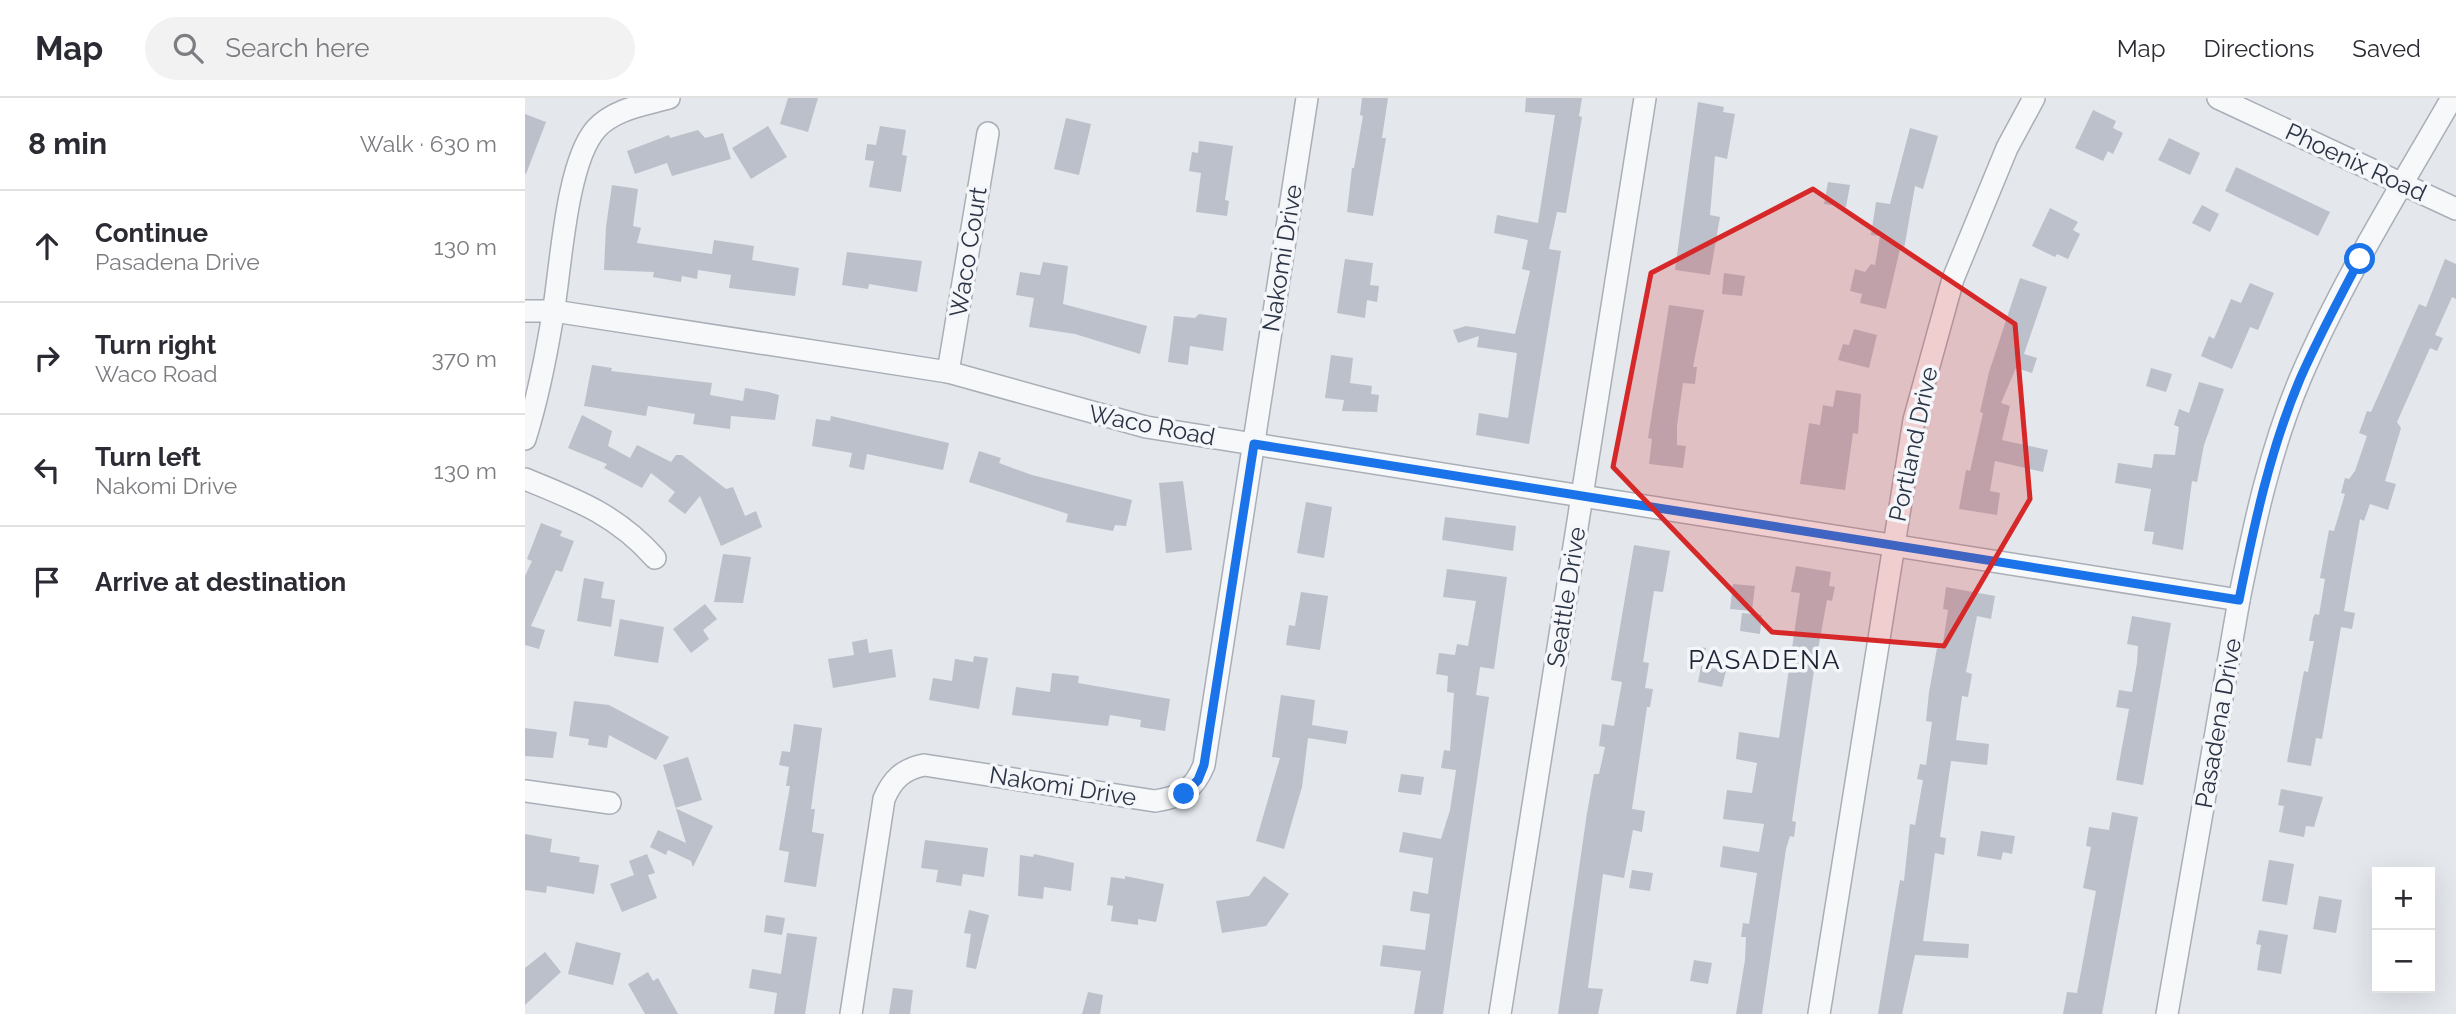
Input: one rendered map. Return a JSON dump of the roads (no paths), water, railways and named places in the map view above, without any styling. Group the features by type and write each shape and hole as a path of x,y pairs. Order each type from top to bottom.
{"street":[{"path":"525,439 536,404 554,311 572,189 587,140 604,121 619,113 669,98"},
{"name":"Nakomi Drive","path":"851,1014 884,799 896,778 910,767 924,765 1155,801 1176,798 1198,780 1204,765 1307,98"},
{"name":"Seattle Drive","path":"1500,1014 1645,98"},
{"name":"Portland Drive","path":"1819,1014 1892,544 1914,420 1953,279 2007,148 2034,98"},
{"name":"Phoenix Road","path":"2218,98 2456,209"},
{"name":"Pasadena Drive","path":"2167,1014 2239,600 2264,485 2299,381 2326,322 2452,98"},
{"name":"Waco Court","path":"948,372 988,133"},
{"name":"Waco Road","path":"525,311 554,311 948,372 1146,427 2239,600"},
{"path":"525,479 609,516 635,535 655,558"},
{"path":"525,791 610,803"}],"district":[{"name":"PASADENA","path":"1765,660"}]}
